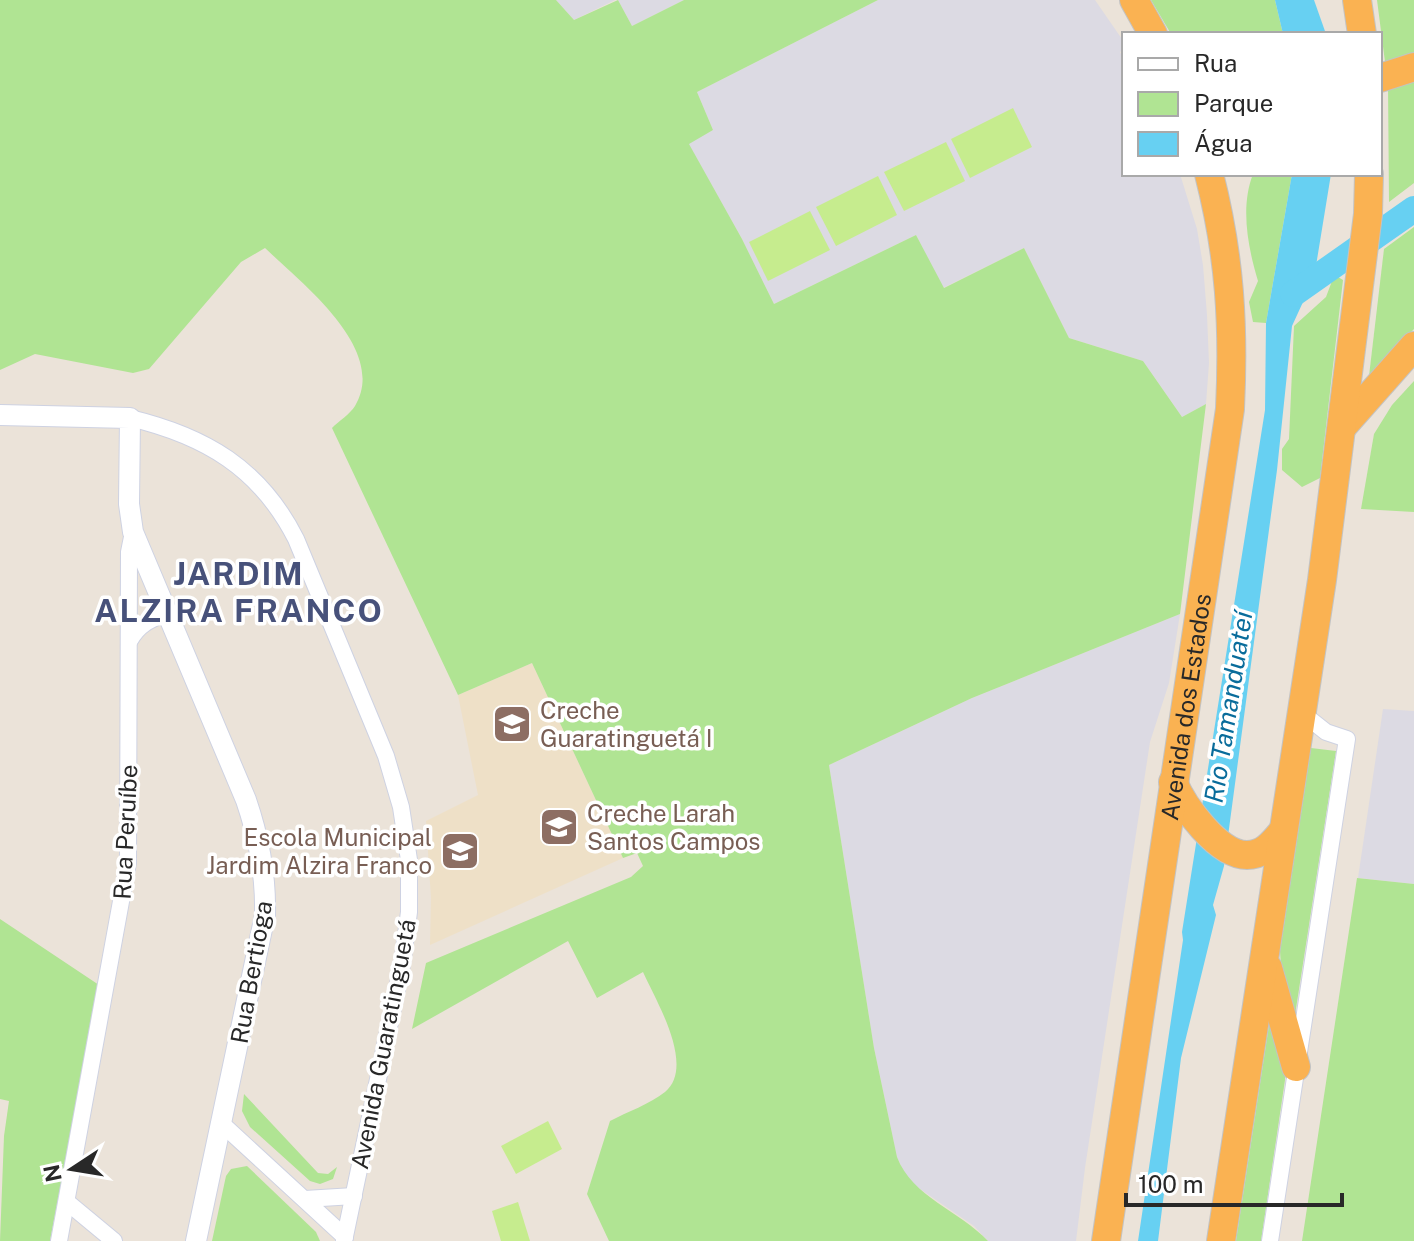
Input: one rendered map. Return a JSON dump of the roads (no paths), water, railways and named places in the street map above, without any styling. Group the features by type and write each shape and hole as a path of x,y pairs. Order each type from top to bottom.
{"highway":[{"path":"1134,0 1152,32"},
{"path":"1357,0 1362,32"},
{"path":"1382,77 1414,67"},
{"name":"Avenida dos Estados","path":"1106,1241 1230,409 1233,344 1229,278 1210,176"},
{"path":"1218,210 1229,176"},
{"path":"1221,1241 1343,426 1368,214 1369,176"},
{"path":"1343,426 1414,346"},
{"path":"1173,782 1189,811 1219,842 1238,853 1248,855 1270,847 1283,831"},
{"path":"1265,959 1296,1067"}],"street":[{"name":"Avenida Guaratinguetá","path":"0,415 130,418 168,428 209,446 231,460 260,486 296,539 395,780 407,847 409,912 393,1011 345,1239"},
{"name":"Rua Peruíbe","path":"59,1241 126,887 129,840 129,552 133,532 129,504 130,418"},
{"name":"Rua Bertioga","path":"133,532 246,800 259,842 266,892 261,938 196,1241"},
{"path":"129,640 136,629 166,613"},
{"path":"1270,1241 1347,739 1326,732 1302,713"},
{"path":"221,1123 345,1239"},
{"path":"305,1199 354,1196"},
{"path":"67,1202 114,1241"}],"water":[{"path":"1275,0 1314,0 1325,32 1283,32"},
{"name":"Rio Tamanduateí","path":"1292,176 1331,176 1314,278 1292,326 1277,470 1224,866 1213,905 1216,915 1181,1058 1158,1241 1138,1241 1182,932 1265,410 1266,323"}],"waterway":[{"path":"1293,294 1414,209"}],"place":[{"name":"Creche Guaratinguetá I","path":"512,724"},
{"name":"Creche Larah Santos Campos","path":"559,827"},
{"name":"Escola Municipal Jardim Alzira Franco","path":"460,851"}],"district":[{"name":"JARDIM ALZIRA FRANCO","path":"239,592"}]}
